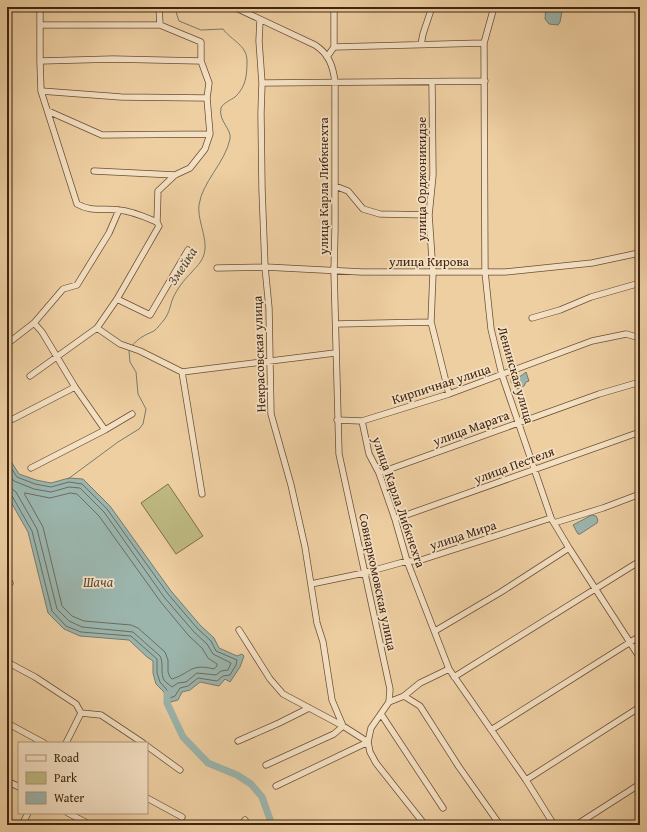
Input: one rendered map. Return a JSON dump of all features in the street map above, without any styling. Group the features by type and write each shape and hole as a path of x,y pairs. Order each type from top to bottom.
{"street":[{"path":"40,7 41,91 77,204 83,208 93,210 119,210 138,214 157,222"},
{"path":"159,7 160,25"},
{"path":"234,7 315,45 322,50 327,57 334,47 334,7"},
{"path":"421,44 432,7"},
{"name":"Ленинская улица","path":"494,7 484,43 485,272 491,328 502,375 553,520 569,548 640,658"},
{"name":"Некрасовская улица","path":"260,20 259,41 262,84 260,113 265,267 269,308 272,414 291,484 311,584 317,624 323,642 332,700 343,726"},
{"path":"30,376 97,328 117,299 159,226 157,222 158,191 175,175 190,168 205,148 210,134 207,98 209,83 201,61 201,42 160,25 40,25"},
{"path":"334,47 484,43"},
{"name":"улица Карла Либкнехта","path":"327,57 333,68 334,82 334,271 337,420 362,421 369,454 379,474 395,519 407,561 449,669 526,780 554,825"},
{"path":"40,62 113,60 201,61"},
{"path":"262,84 485,81"},
{"name":"улица Орджоникидзе","path":"432,82 433,175 429,215 433,273 431,322 449,394"},
{"path":"41,91 121,97 207,98"},
{"path":"48,111 102,135 210,134"},
{"path":"94,171 175,175"},
{"path":"335,186 348,191 363,209 380,214 429,215"},
{"path":"7,344 34,323 63,289 77,285 109,233 119,210"},
{"path":"117,299 150,315 188,250"},
{"name":"улица Кирова","path":"217,268 265,267 334,271 433,273 506,272 592,263 639,253"},
{"path":"532,318 560,310 591,297 640,283"},
{"path":"336,324 431,322"},
{"path":"34,323 42,332 75,387 105,430"},
{"path":"97,328 123,345 140,351 182,372 335,353"},
{"name":"Кирпичная улица","path":"362,421 449,394 592,341 626,334 640,338"},
{"path":"182,372 202,494"},
{"name":"улица Марата","path":"379,474 598,394 640,382"},
{"path":"13,419 75,387"},
{"path":"31,468 105,430 132,414"},
{"name":"Совнаркомовская улица","path":"337,420 339,454 390,688 389,702"},
{"name":"улица Пестеля","path":"395,519 640,432"},
{"name":"улица Мира","path":"311,584 364,573 407,561 418,561 553,520 603,508 640,494"},
{"path":"435,631 501,592 569,548"},
{"path":"454,677 640,561"},
{"path":"7,578 10,583 7,585"},
{"path":"239,630 270,679 283,694 343,726 368,742"},
{"path":"491,730 640,636"},
{"path":"7,662 35,677 76,704 82,713"},
{"path":"425,825 376,763 370,752 368,742 371,728 389,702 404,696 420,683 449,669"},
{"path":"404,696 420,706 459,767 500,825"},
{"path":"526,780 640,707"},
{"path":"238,741 309,708"},
{"path":"67,742 82,713"},
{"path":"82,713 101,715 142,742"},
{"path":"381,714 443,808"},
{"path":"7,722 42,742"},
{"path":"266,765 334,734 343,726"},
{"path":"276,786 368,742"},
{"path":"148,747 180,770"},
{"path":"7,781 18,787"},
{"path":"576,825 640,784"},
{"path":"148,799 182,817"},
{"path":"22,825 28,814"},
{"path":"70,814 91,825"}],"green space":[{"path":"168,484 203,536 176,554 141,503"}],"water":[{"path":"546,7 563,7 558,25 549,24 545,19"},
{"path":"526,372 529,381 526,382 524,386 517,389 511,382 511,378 521,376"},
{"name":"Шача","path":"7,455 19,474 36,480 51,483 69,478 83,479 110,506 171,591 200,625 214,638 219,648 237,656 242,654 244,656 240,667 230,682 225,679 219,686 200,682 190,690 182,692 178,700 167,703 164,692 156,684 153,673 153,661 129,640 80,636 64,629 48,613 28,532 7,495"},
{"path":"592,515 596,516 598,520 597,523 578,534 573,525"}],"waterway":[{"name":"Змейка","path":"132,346 139,339 154,331 164,320 177,291 200,263 204,254 205,241 200,219 199,205 204,188 223,156 230,139 229,132 221,117 221,108 239,93 244,85 246,76 247,61 245,51 242,47 223,29 201,30 179,21 176,12 179,7"},
{"name":"Змейка","path":"68,479 118,442 139,429 143,424 146,409 138,394 136,372 130,362 129,351"},
{"name":"Шача","path":"167,694 167,703 183,737 208,763 237,775 251,784 262,797 272,825"}]}
